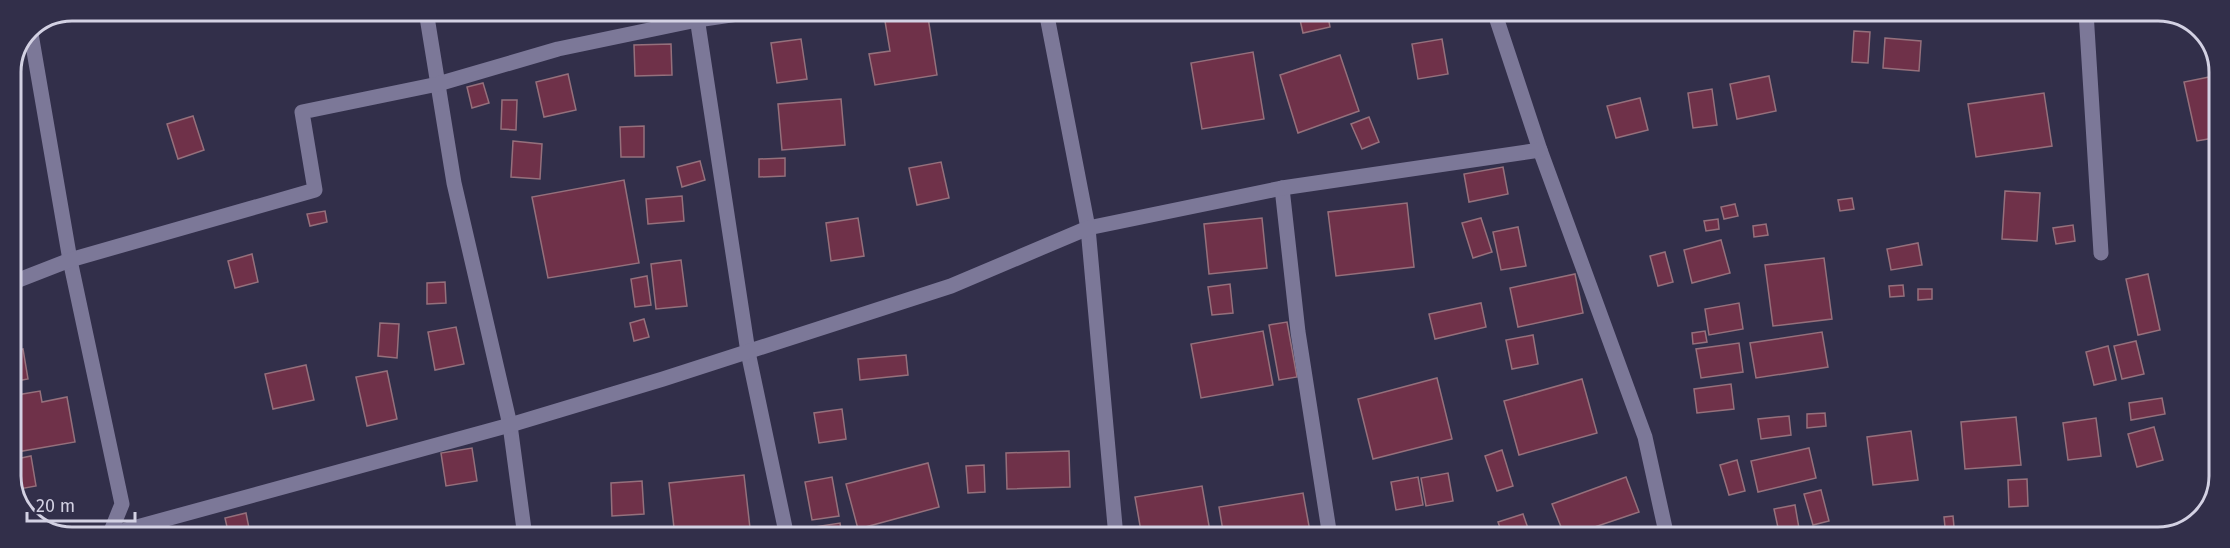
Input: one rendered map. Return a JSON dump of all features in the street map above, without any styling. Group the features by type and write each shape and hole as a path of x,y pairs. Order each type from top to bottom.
{"street":[{"path":"428,21 454,183 510,425 524,527"},
{"path":"21,279 70,260 315,190 302,112 438,84 558,49 676,21"},
{"path":"698,21 748,352 785,527"},
{"path":"1048,21 1089,228 1115,527"},
{"path":"1497,21 1540,150 1645,436 1664,527"},
{"path":"2087,21 2101,253"},
{"path":"32,40 70,260 122,504 111,527"},
{"path":"140,527 510,425 748,352 951,286 1089,228 1282,188 1540,150"},
{"path":"1282,188 1298,332 1328,527"}],"building":[{"path":"885,21 929,21 937,75 875,85 869,54 890,51"},
{"path":"1300,21 1329,21 1330,27 1303,33"},
{"path":"1854,31 1870,32 1868,63 1852,62"},
{"path":"1885,38 1921,41 1919,71 1883,68"},
{"path":"801,39 807,79 777,83 771,43"},
{"path":"1442,39 1448,74 1418,79 1412,44"},
{"path":"671,44 672,75 635,76 634,45"},
{"path":"1253,52 1264,119 1202,129 1191,63"},
{"path":"1340,55 1359,111 1298,133 1280,75"},
{"path":"568,74 576,110 544,117 536,82"},
{"path":"1769,76 1776,111 1737,119 1730,84"},
{"path":"2209,77 2209,139 2197,141 2184,82"},
{"path":"483,83 489,103 472,108 467,87"},
{"path":"1712,89 1717,125 1693,128 1688,93"},
{"path":"2044,93 2052,146 1976,157 1968,104"},
{"path":"1640,98 1648,130 1616,138 1607,106"},
{"path":"841,99 845,145 782,150 778,104"},
{"path":"502,100 517,100 516,130 501,129"},
{"path":"193,116 204,150 178,159 167,124"},
{"path":"1369,117 1379,142 1362,149 1351,124"},
{"path":"644,126 644,157 621,157 620,127"},
{"path":"513,141 542,144 540,179 511,177"},
{"path":"785,158 785,176 759,177 759,159"},
{"path":"700,161 705,180 682,187 677,167"},
{"path":"941,162 949,198 917,205 909,168"},
{"path":"1503,167 1508,194 1469,202 1464,174"},
{"path":"624,180 639,263 548,278 532,197"},
{"path":"2005,191 2040,193 2037,241 2002,239"},
{"path":"682,196 684,221 648,224 646,199"},
{"path":"1852,198 1854,209 1840,211 1838,200"},
{"path":"1407,203 1414,267 1336,276 1328,212"},
{"path":"1735,204 1738,216 1724,219 1721,207"},
{"path":"325,211 327,222 310,226 307,214"},
{"path":"858,218 864,256 831,261 826,223"},
{"path":"1262,218 1267,268 1209,274 1204,224"},
{"path":"1481,218 1492,252 1473,258 1462,223"},
{"path":"1718,219 1719,229 1706,231 1704,221"},
{"path":"1766,224 1768,235 1754,237 1753,226"},
{"path":"2073,225 2075,241 2056,244 2053,228"},
{"path":"1518,227 1526,266 1501,270 1493,232"},
{"path":"1721,240 1730,273 1692,283 1684,250"},
{"path":"1918,243 1922,265 1891,270 1887,249"},
{"path":"1665,252 1673,282 1658,286 1650,256"},
{"path":"252,254 258,282 235,288 228,261"},
{"path":"1824,258 1832,319 1773,326 1765,265"},
{"path":"681,260 687,306 656,309 651,264"},
{"path":"1575,274 1583,313 1518,327 1510,288"},
{"path":"2148,274 2160,330 2138,335 2126,279"},
{"path":"647,276 651,305 635,307 631,279"},
{"path":"445,282 446,303 427,304 427,283"},
{"path":"1230,284 1233,313 1212,315 1208,287"},
{"path":"1903,285 1904,296 1890,297 1889,286"},
{"path":"1918,289 1932,289 1932,299 1918,300"},
{"path":"1481,303 1486,327 1435,339 1429,314"},
{"path":"1739,303 1743,329 1709,335 1705,309"},
{"path":"644,319 649,337 634,341 630,323"},
{"path":"1287,322 1297,377 1279,380 1269,325"},
{"path":"380,323 399,324 397,358 378,356"},
{"path":"456,327 464,364 435,370 428,332"},
{"path":"1263,331 1273,385 1201,398 1191,344"},
{"path":"1705,331 1707,342 1693,344 1692,333"},
{"path":"1822,332 1828,367 1756,378 1750,343"},
{"path":"1533,335 1538,364 1512,369 1506,340"},
{"path":"2136,341 2144,374 2122,379 2114,346"},
{"path":"1739,343 1743,372 1701,378 1696,349"},
{"path":"2108,346 2116,380 2094,385 2086,352"},
{"path":"23,349 28,379 21,380 21,350"},
{"path":"906,355 908,375 860,380 858,359"},
{"path":"306,365 314,400 273,409 265,374"},
{"path":"387,371 397,419 367,426 356,377"},
{"path":"1437,378 1452,439 1373,459 1358,399"},
{"path":"1582,379 1597,433 1519,455 1504,401"},
{"path":"1731,384 1734,409 1697,413 1694,389"},
{"path":"40,391 42,402 67,397 75,442 21,451 21,394"},
{"path":"2162,398 2165,414 2131,420 2129,403"},
{"path":"842,409 846,439 819,443 814,413"},
{"path":"1825,413 1826,426 1807,428 1807,414"},
{"path":"1789,416 1791,435 1761,439 1758,419"},
{"path":"2016,417 2021,465 1965,469 1961,422"},
{"path":"2096,418 2101,456 2068,460 2063,423"},
{"path":"2154,427 2163,460 2137,467 2128,434"},
{"path":"1911,431 1918,480 1873,485 1867,437"},
{"path":"472,448 477,481 446,486 441,453"},
{"path":"1809,448 1816,478 1758,492 1751,461"},
{"path":"1502,450 1513,486 1497,491 1485,456"},
{"path":"1069,451 1070,487 1007,489 1006,453"},
{"path":"31,456 36,486 23,488 21,458"},
{"path":"1737,460 1745,491 1729,495 1720,465"},
{"path":"928,463 939,507 865,527 857,527 846,484"},
{"path":"984,465 985,492 968,493 966,466"},
{"path":"1448,473 1453,501 1426,506 1421,478"},
{"path":"744,475 750,527 674,527 669,483"},
{"path":"832,477 839,516 812,520 805,482"},
{"path":"1418,477 1423,505 1396,510 1391,482"},
{"path":"1626,477 1639,512 1595,527 1561,527 1552,504"},
{"path":"2027,479 2028,506 2009,507 2008,480"},
{"path":"642,481 644,514 612,516 611,483"},
{"path":"1202,486 1209,527 1140,527 1135,497"},
{"path":"1821,490 1829,521 1813,525 1804,494"},
{"path":"1303,493 1309,527 1222,527 1219,507"},
{"path":"1795,505 1799,527 1778,527 1774,509"},
{"path":"246,513 249,527 227,527 225,518"},
{"path":"1523,514 1528,527 1500,527 1498,522"},
{"path":"1953,516 1954,527 1945,527 1944,517"},
{"path":"840,523 841,527 814,527"}]}
